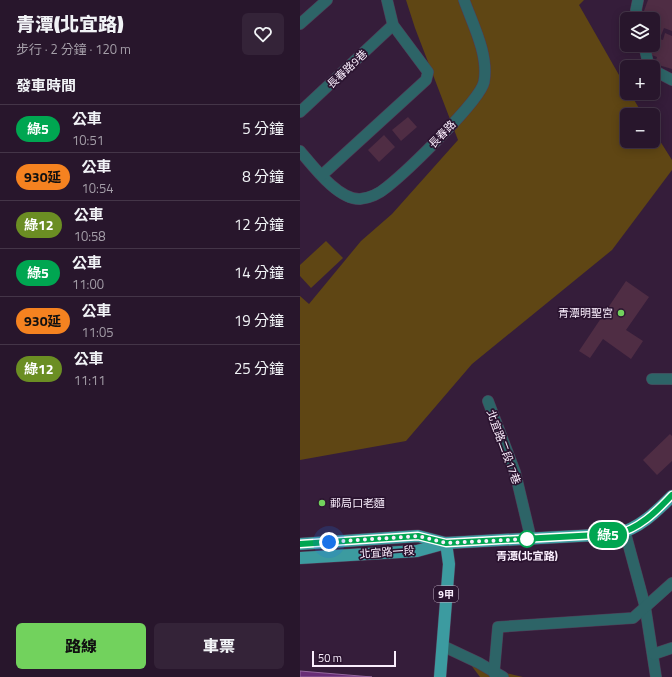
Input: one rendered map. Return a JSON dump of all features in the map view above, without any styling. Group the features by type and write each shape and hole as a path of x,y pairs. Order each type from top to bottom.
{"main road":[{"path":"446,543 586,537 625,532 653,514 672,496"},
{"name":"北宜路一段","path":"300,544 418,536 446,543"},
{"name":"北宜路一段","path":"300,558 417,551 446,543"},
{"name":"9甲","path":"440,677 449,564 446,543"}],"street":[{"path":"300,24 327,0"},
{"path":"322,175 426,80 428,72 394,25 387,0"},
{"name":"長春路","path":"300,150 322,175 344,195 359,199 373,196 393,182 439,138 474,100 484,83 486,63 464,0"},
{"path":"636,12 638,0"},
{"name":"長春路9巷","path":"300,112 394,25"},
{"path":"660,74 672,80"},
{"path":"652,379 672,379"},
{"name":"北宜路二段17巷","path":"488,402 515,472 531,539"},
{"path":"625,532 645,606 654,654 656,677"},
{"path":"498,675 498,627 633,618 672,583"},
{"path":"443,646 479,663 498,675"},
{"path":"654,654 672,648"}],"shaded area":[{"path":"406,0 584,0 579,5 620,77 620,100 634,100 639,108 620,108 620,148 660,148 660,141 672,160 672,170 612,250 472,364 406,441 300,460 300,296 309,304 361,241 392,214 458,140 415,28"},
{"path":"326,241 343,258 311,288 300,276 300,265"},
{"path":"471,665 523,677 480,677"},
{"path":"300,671 372,677 300,677"}],"building":[{"path":"648,0 672,0 672,31 664,28 660,38 660,12 644,12"},
{"path":"665,33 672,36 672,69 660,65 660,60 656,60 657,57 647,53 660,52 660,39 663,40"},
{"path":"408,117 417,127 401,141 392,130"},
{"path":"384,135 395,147 379,162 368,150"},
{"name":"青潭明聖宮","path":"626,281 649,297 626,330 643,341 631,359 603,339 590,358 579,351"},
{"path":"670,434 672,436 672,461 657,475 643,460"}],"bus line":[{"name":"綠5","path":"300,544 418,536 446,543 586,537 616,534 625,532 653,514 672,495"}],"place":[{"name":"青潭明聖宮","path":"621,313"},
{"name":"郵局口老麵","path":"322,503"},
{"name":"青潭(北宜路)","path":"527,539"}],"route":[{"path":"329,542 418,536 446,543 527,539"}]}
